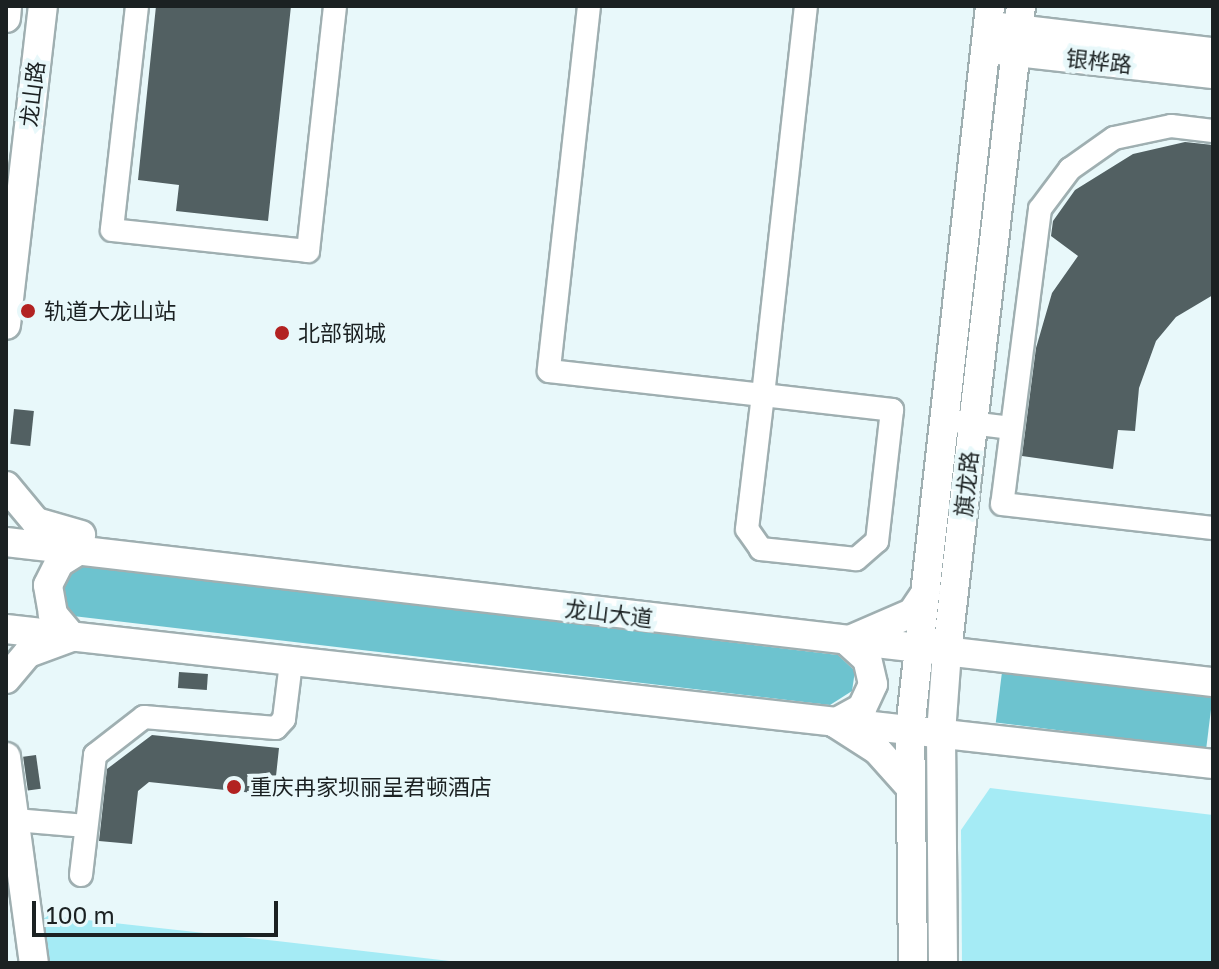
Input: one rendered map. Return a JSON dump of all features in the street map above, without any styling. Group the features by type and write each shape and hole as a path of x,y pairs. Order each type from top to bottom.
{"main road":[{"path":"6,18 7,6"},
{"name":"龙山路","path":"6,325 43,6"},
{"path":"913,963 910,730 934,651 926,592 959,422 988,27"},
{"name":"银桦路","path":"988,27 1213,52"},
{"name":"银桦路","path":"1018,29 1213,74"},
{"name":"旗龙路","path":"943,963 941,733 934,651 959,422 1018,29"},
{"path":"6,486 36,522 99,539 133,556"},
{"name":"龙山大道","path":"6,542 934,651 1212,676"},
{"path":"72,637 53,614 48,585 59,563 80,550"},
{"path":"835,723 862,708 873,684 867,659 847,641 912,613 926,592"},
{"path":"6,629 1213,764"},
{"path":"6,679 28,653 72,637"},
{"path":"835,723 877,750 911,788"},
{"path":"6,757 34,963"}],"street":[{"path":"137,6 112,230 308,251 335,6"},
{"path":"589,6 549,371 763,395 892,410 877,541 856,559 761,549 747,529 763,395 806,6"},
{"path":"1213,131 1171,126 1114,138 1070,169 1040,209 1002,504 1213,528"},
{"path":"959,422 1011,428"},
{"path":"81,875 91,762 136,720 276,728 284,719 291,663"},
{"path":"15,820 86,826"}],"shaded area":[{"path":"79,565 838,655 855,671 852,691 830,705 73,616 59,603 62,577"},
{"path":"1002,672 1212,698 1206,748 996,723"},
{"path":"990,788 1213,815 1213,963 962,963 961,830"},
{"path":"42,915 277,941 467,963 49,963"}],"building":[{"path":"156,6 291,6 268,221 176,211 179,185 138,180"},
{"path":"1185,142 1213,145 1213,295 1176,317 1156,341 1139,388 1135,431 1118,430 1113,469 1022,456 1036,348 1052,293 1078,256 1051,236 1053,221 1075,190 1133,154"},
{"path":"14,409 34,411 30,446 10,444"},
{"path":"179,672 208,674 207,690 178,688"},
{"name":"重庆冉家坝丽呈君顿酒店","path":"152,735 279,748 274,795 149,782 138,791 132,844 99,841 107,769"},
{"path":"36,755 41,789 28,790 23,757"}],"place":[{"name":"轨道大龙山站","path":"28,311"},
{"name":"北部钢城","path":"282,333"},
{"name":"重庆冉家坝丽呈君顿酒店","path":"234,787"}]}
